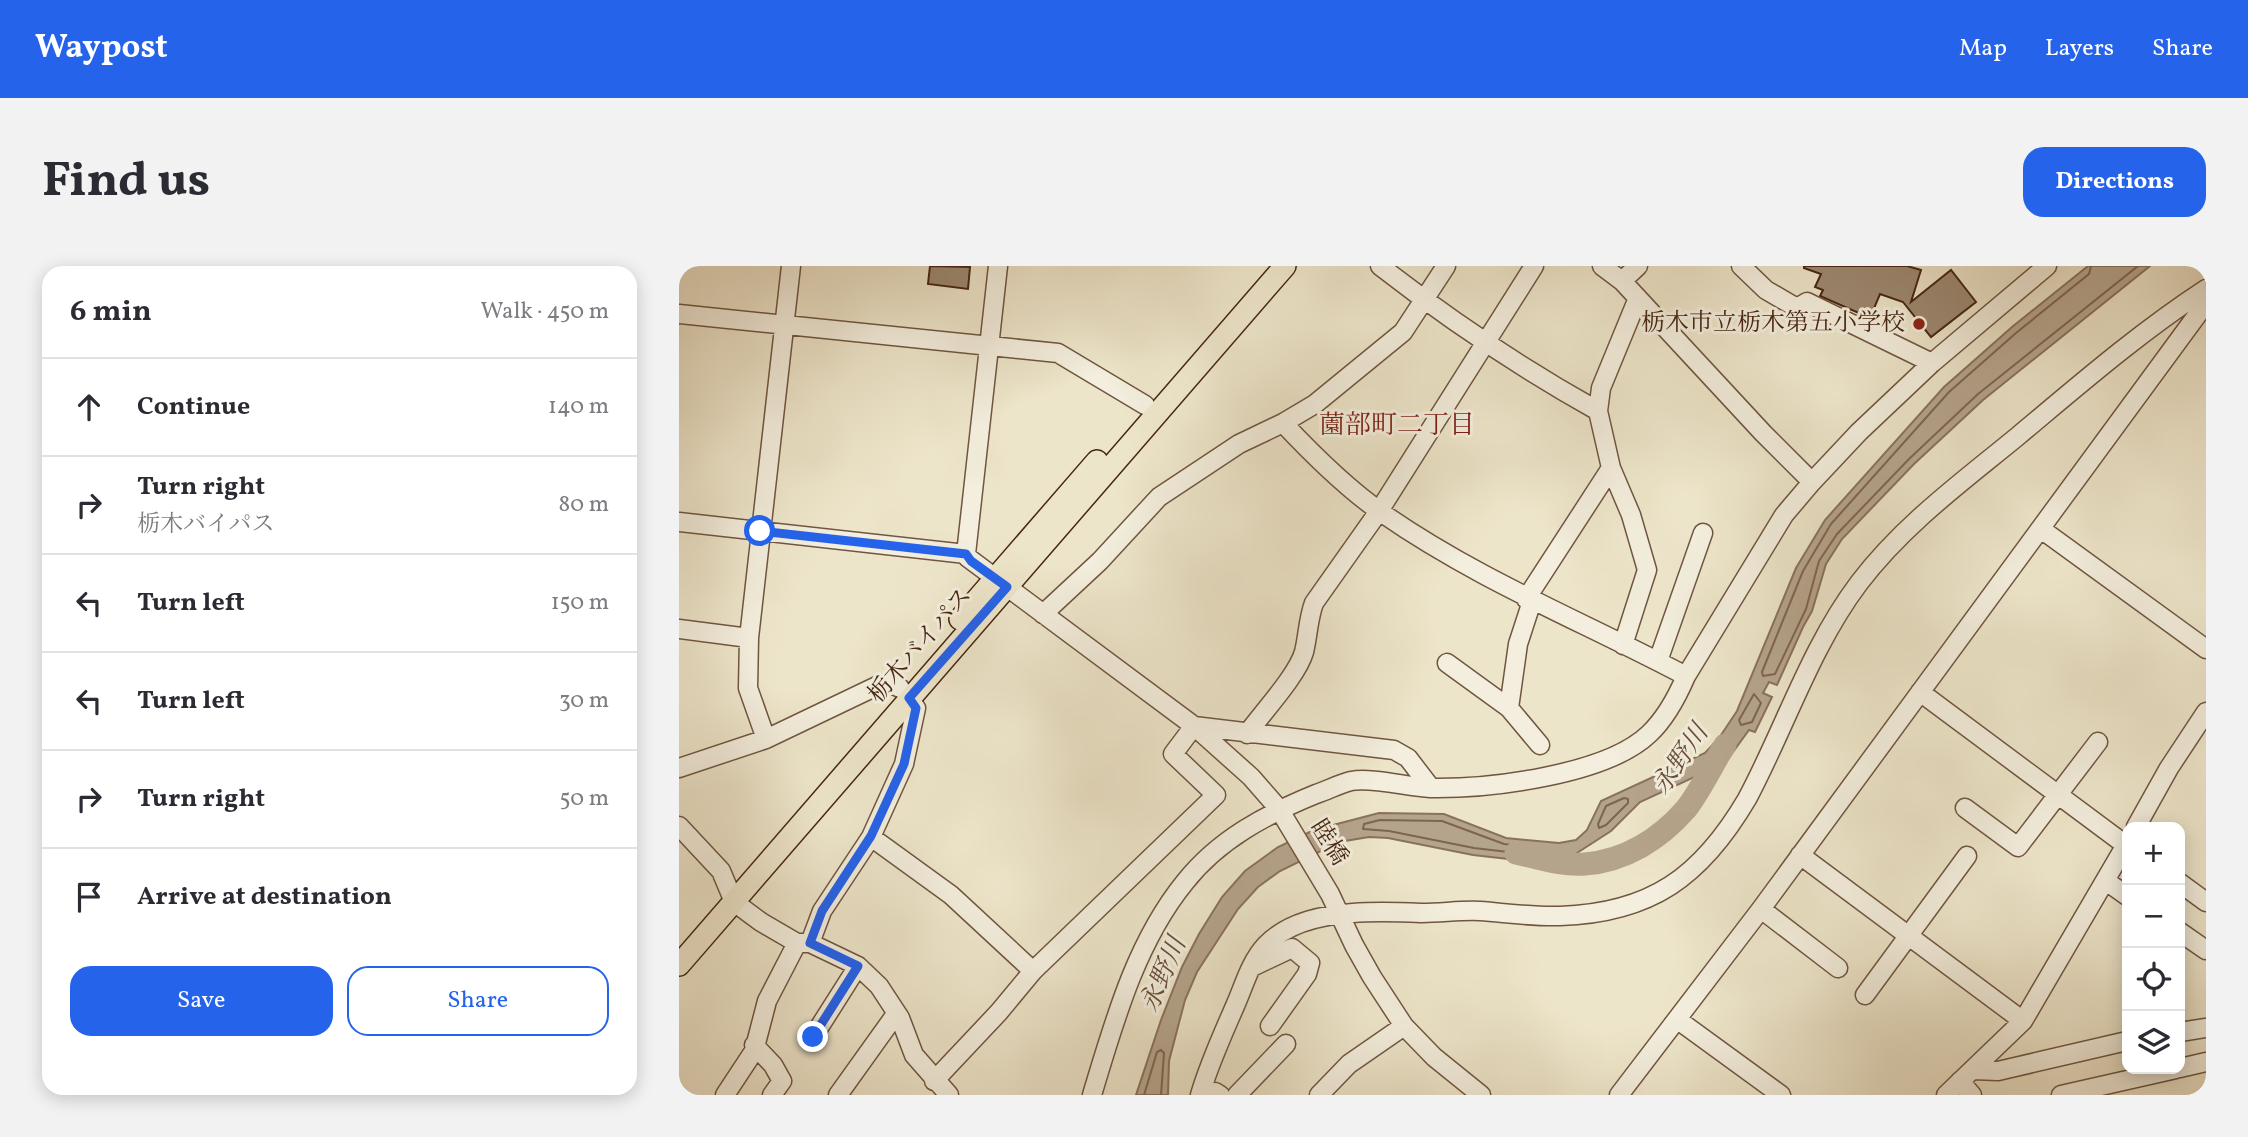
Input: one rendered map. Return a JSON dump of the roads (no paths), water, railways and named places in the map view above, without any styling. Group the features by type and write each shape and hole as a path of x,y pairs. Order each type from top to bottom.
{"main road":[{"name":"栃木バイパス","path":"1001,583 1145,405 1266,266"},
{"name":"栃木バイパス","path":"679,965 731,894 905,693 1285,266"},
{"name":"栃木バイパス","path":"679,943 731,894"}],"street":[{"path":"766,739 748,688 750,638 791,266"},
{"path":"679,522 966,554 997,266"},
{"path":"1380,266 1424,300 1598,411"},
{"path":"1043,614 1100,561 1159,497 1239,444 1315,404 1403,332 1446,266"},
{"path":"1247,734 1304,653 1308,619 1314,603 1379,511 1534,266"},
{"path":"1602,266 1622,281 1812,482"},
{"path":"1622,281 1638,266"},
{"path":"1741,266 1766,290 1797,308 1807,302 1932,363"},
{"path":"1092,1095 1116,1016 1141,956 1185,881 1213,855 1258,820 1281,814 1353,781 1431,788 1537,778 1578,769 1613,757 1646,737 1677,697 1686,677 1777,526 1812,482 1859,432 1932,363 2047,266"},
{"path":"1200,1095 1206,1074 1252,967 1266,945 1299,923 1340,914 1383,910 1422,913 1477,911 1558,916 1587,914 1636,904 1694,869 1731,827 1762,772 1833,620 1859,583 1898,537 2039,418 2206,289"},
{"path":"1623,645 1647,570 1631,515 1611,468 1598,411 1601,387 1638,298"},
{"path":"1619,1095 1761,909 2206,303"},
{"path":"679,314 1063,355 1145,405"},
{"path":"1283,423 1316,458 1379,511 1455,559 1529,600 1686,677"},
{"path":"1509,708 1518,643 1529,600 1611,468"},
{"path":"2041,528 2206,649"},
{"path":"1658,661 1703,533"},
{"name":"睦橋","path":"966,554 971,561 1194,726 1229,756 1281,814 1330,894 1366,967 1404,1026 1434,1057 1481,1095"},
{"path":"679,629 750,638"},
{"path":"1447,663 1509,708 1540,745"},
{"path":"679,768 766,739 881,684 890,683 905,693 916,708 904,764 871,836 767,1001 754,1051 725,1095"},
{"path":"1920,692 2122,841"},
{"path":"2139,822 2169,768 2206,712"},
{"path":"934,1081 1034,971 1216,795 1173,754 1194,726 1394,750 1408,758 1431,788"},
{"path":"1965,808 2018,847 2098,742"},
{"path":"679,826 721,871 731,894 761,922 858,966 879,986 896,1014 914,1055 949,1095"},
{"path":"871,836 951,895 1034,971"},
{"path":"1946,1095 2023,1021 2122,854"},
{"path":"1800,855 2023,1021"},
{"path":"1865,995 1967,856"},
{"path":"2106,881 2122,892"},
{"path":"2183,885 2206,902"},
{"path":"1761,909 1838,968"},
{"path":"2185,935 2206,950"},
{"path":"1252,967 1293,948 1310,963 1307,974 1270,1026"},
{"path":"813,1037 858,966"},
{"path":"838,1095 896,1014"},
{"path":"1678,1020 1781,1095"},
{"path":"1319,1095 1349,1064 1404,1026"},
{"path":"2185,1031 2206,1028"},
{"path":"1966,1076 2122,1042"},
{"path":"1237,1095 1286,1044"},
{"path":"754,1045 773,1065 782,1081 772,1095"},
{"path":"2185,1066 2206,1062"},
{"path":"2061,1095 2152,1074"},
{"path":"1966,1076 1972,1095"},
{"path":"1210,1095 1215,1092 1220,1095"}],"water":[{"path":"2088,266 2150,266 1983,400 1914,464 1842,539 1826,564 1812,611 1777,685 1769,682 1763,693 1772,697 1755,732 1749,730 1725,763 1640,802 1611,831 1566,860 1526,861 1473,855 1388,838 1369,837 1339,842 1280,871 1258,887 1238,909 1197,972 1185,1000 1169,1061 1168,1095 1136,1095 1161,1020 1182,967 1199,934 1222,897 1245,871 1278,847 1314,830 1379,813 1444,814 1506,838 1559,843 1576,840 1587,830 1601,801 1705,753 1737,711 1796,568 1825,520 1944,387 2012,327"}],"waterway":[{"name":"永野川","path":"1516,853 1559,863 1585,864 1614,858 1641,847 1665,830 1686,809 1725,745"}],"place":[{"name":"栃木市立栃木第五小学校","path":"1919,324"}],"district":[{"name":"薗部町二丁目","path":"1397,426"}]}
